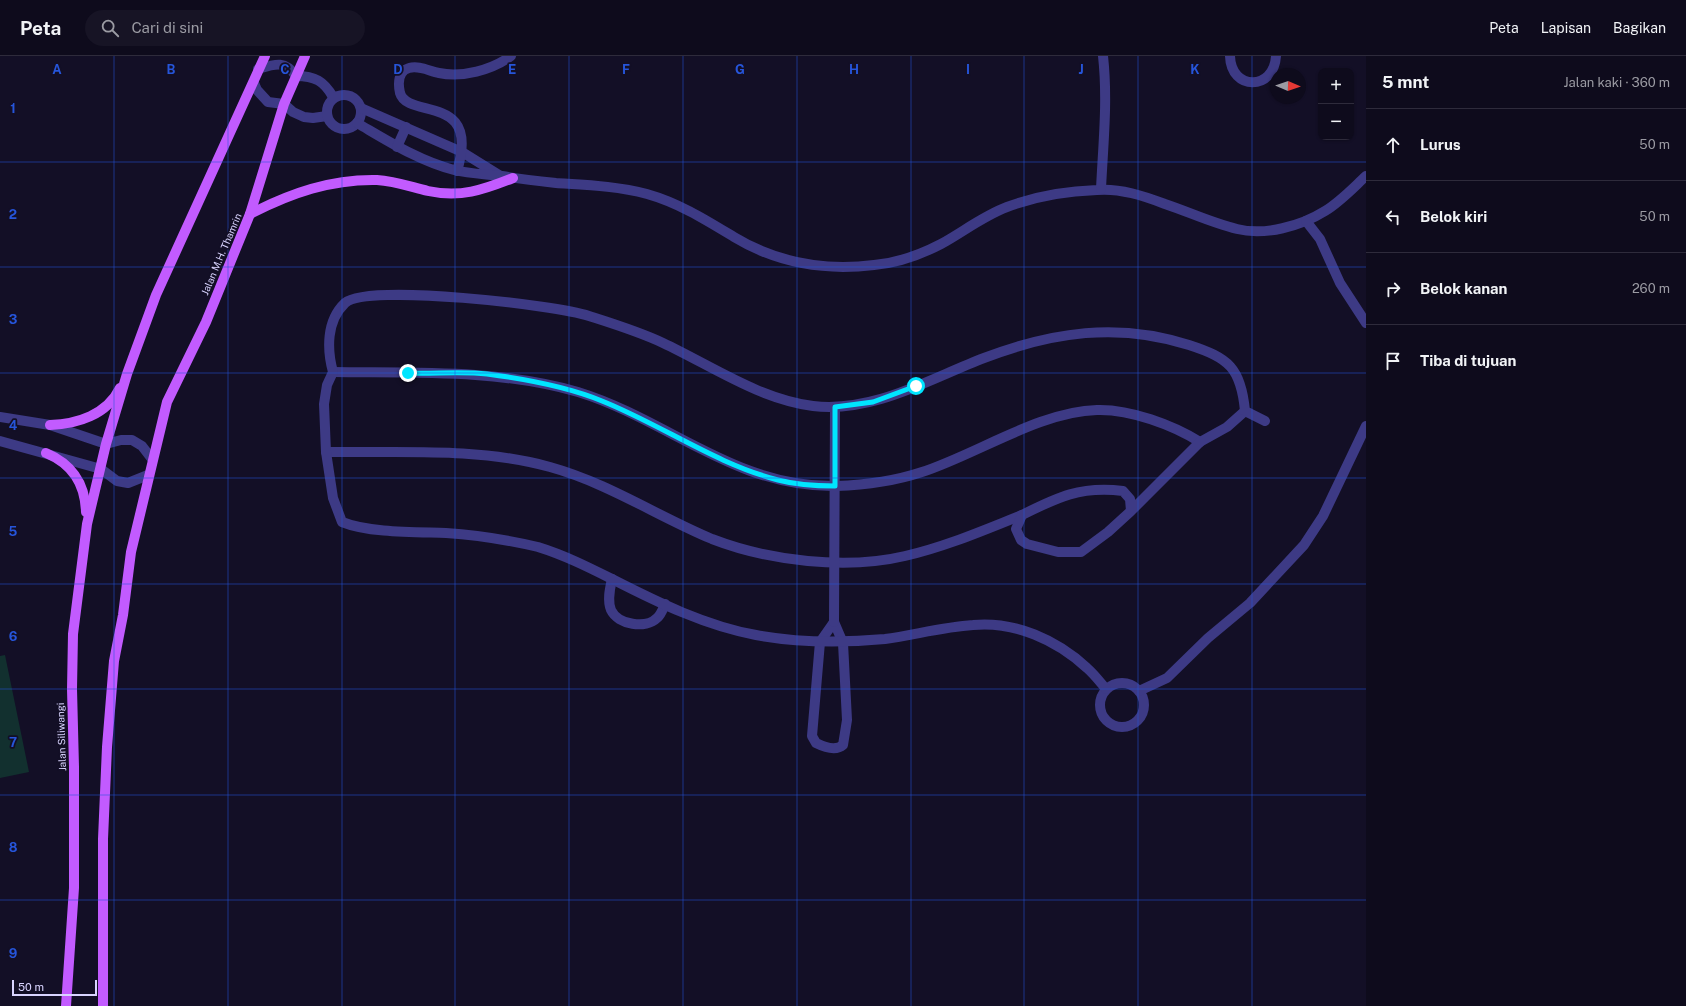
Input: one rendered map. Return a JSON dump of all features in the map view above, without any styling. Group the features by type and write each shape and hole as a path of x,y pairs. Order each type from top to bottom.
{"main road":[{"path":"101,469 106,444 127,374 156,295 265,56"},
{"name":"Jalan M.H. Thamrin","path":"152,459 167,402 206,322 250,214 284,104 305,56"},
{"path":"250,214 293,194 324,184 378,180 451,194 473,193 513,178"},
{"path":"50,425 70,424 89,418 105,407 119,392 127,374"},
{"path":"46,453 57,458 76,476 86,499 86,524"},
{"path":"103,1006 103,838 106,747 114,661 123,615 131,552 152,459"},
{"name":"Jalan Siliwangi","path":"66,1006 74,888 74,766 72,689 73,634 86,524 101,469"}],"street":[{"path":"457,171 462,152 460,130 451,118 440,111 425,106 412,106 405,101 400,94 399,79 404,70 410,67 417,67 440,73 475,72 495,66 511,56"},
{"path":"1101,189 1106,112 1106,79 1103,56"},
{"path":"1230,56 1232,70 1241,80 1256,82 1269,76 1275,63 1276,56"},
{"path":"258,69 284,65 291,69 296,76 318,78 327,86 333,97"},
{"path":"254,83 262,97 268,102 284,104 293,112 304,117 313,118 327,116"},
{"path":"361,108 360,119 353,127 342,129 332,125 327,116 329,102 333,97 344,94 350,95 355,98 361,108 462,152 500,176"},
{"path":"357,123 397,147 457,171 513,178 618,187 648,194 682,207 710,221 736,238 794,263 822,267 845,268 895,262 920,254 1006,207 1048,195 1101,189 1120,191 1157,201 1239,230 1259,231 1281,228 1306,221 1326,210 1366,176"},
{"path":"397,147 406,127"},
{"path":"1306,221 1320,239 1340,284 1366,323"},
{"path":"1106,689 1088,668 1067,652 1044,639 1018,628 992,625 973,625 912,635 843,643 792,640 726,628 665,604 564,556 538,548 505,540 359,527 342,522 333,498 326,452 324,404 327,385 333,372 329,356 329,340 333,321 345,303 360,296 413,295 494,300 566,309 588,315 661,342 745,385 785,400 835,407 873,402 941,377 983,358 1052,336 1105,332 1164,338 1212,353 1237,372 1242,387 1245,410"},
{"path":"333,372 486,374 577,392 601,400 658,426 726,462 756,474 780,481 806,485 835,486 895,479 923,472 1047,420 1086,411 1098,410 1121,412 1150,419 1172,426 1200,442"},
{"path":"834,622 820,642 812,736 814,742 833,748 842,746 846,734 847,720 843,643 834,622 835,407"},
{"path":"1245,410 1265,421"},
{"path":"1022,516 1016,529 1021,540 1026,544 1058,552 1075,552 1087,548 1131,511 1200,442 1227,426 1245,410"},
{"path":"0,417 50,425 106,444 121,440 132,440 142,446 152,459"},
{"path":"1139,691 1167,678 1208,638 1250,603 1304,545 1323,516 1366,426"},
{"path":"0,441 101,469 117,481 128,483 148,475"},
{"path":"326,452 469,454 520,459 551,467 602,486 713,539 742,549 768,556 835,562 882,560 905,556 930,549 1022,516 1069,493 1082,491 1123,491 1130,499 1131,511"},
{"path":"612,579 609,597 611,610 621,620 639,625 650,623 658,617 665,604"},
{"path":"1123,683 1134,687 1139,691 1143,703 1141,715 1132,724 1120,727 1109,722 1101,713 1100,700 1106,689 1111,686 1123,683"}],"green space":[{"path":"5,655 29,772 0,778 0,656"}],"route":[{"path":"408,373 486,374 577,392 601,400 658,426 726,462 756,474 780,481 806,485 835,486 835,407 853,406 873,402 916,386"}]}
